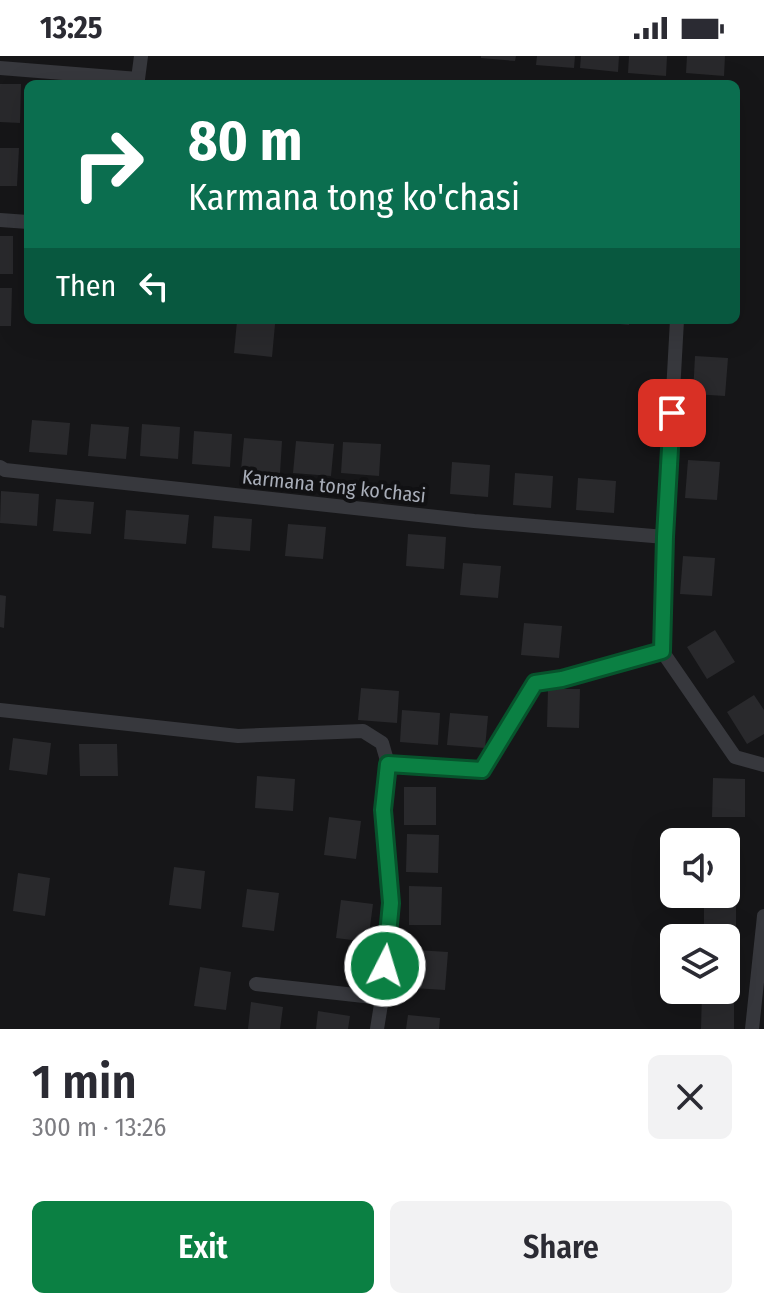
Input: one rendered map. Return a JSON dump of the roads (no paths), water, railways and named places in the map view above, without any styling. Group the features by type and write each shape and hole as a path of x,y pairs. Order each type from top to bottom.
{"street":[{"path":"0,68 138,79 141,56"},
{"path":"0,220 24,222"},
{"path":"677,324 662,651 735,757 764,765"},
{"name":"Karmana tong ko'chasi","path":"0,467 5,470 474,521 665,537"},
{"path":"388,764 482,770 535,683 562,679 662,651"},
{"path":"0,710 238,736 363,731 382,743 388,764 383,810 391,903 377,1029"},
{"path":"752,1029 764,916"},
{"path":"256,984 382,998"}]}
